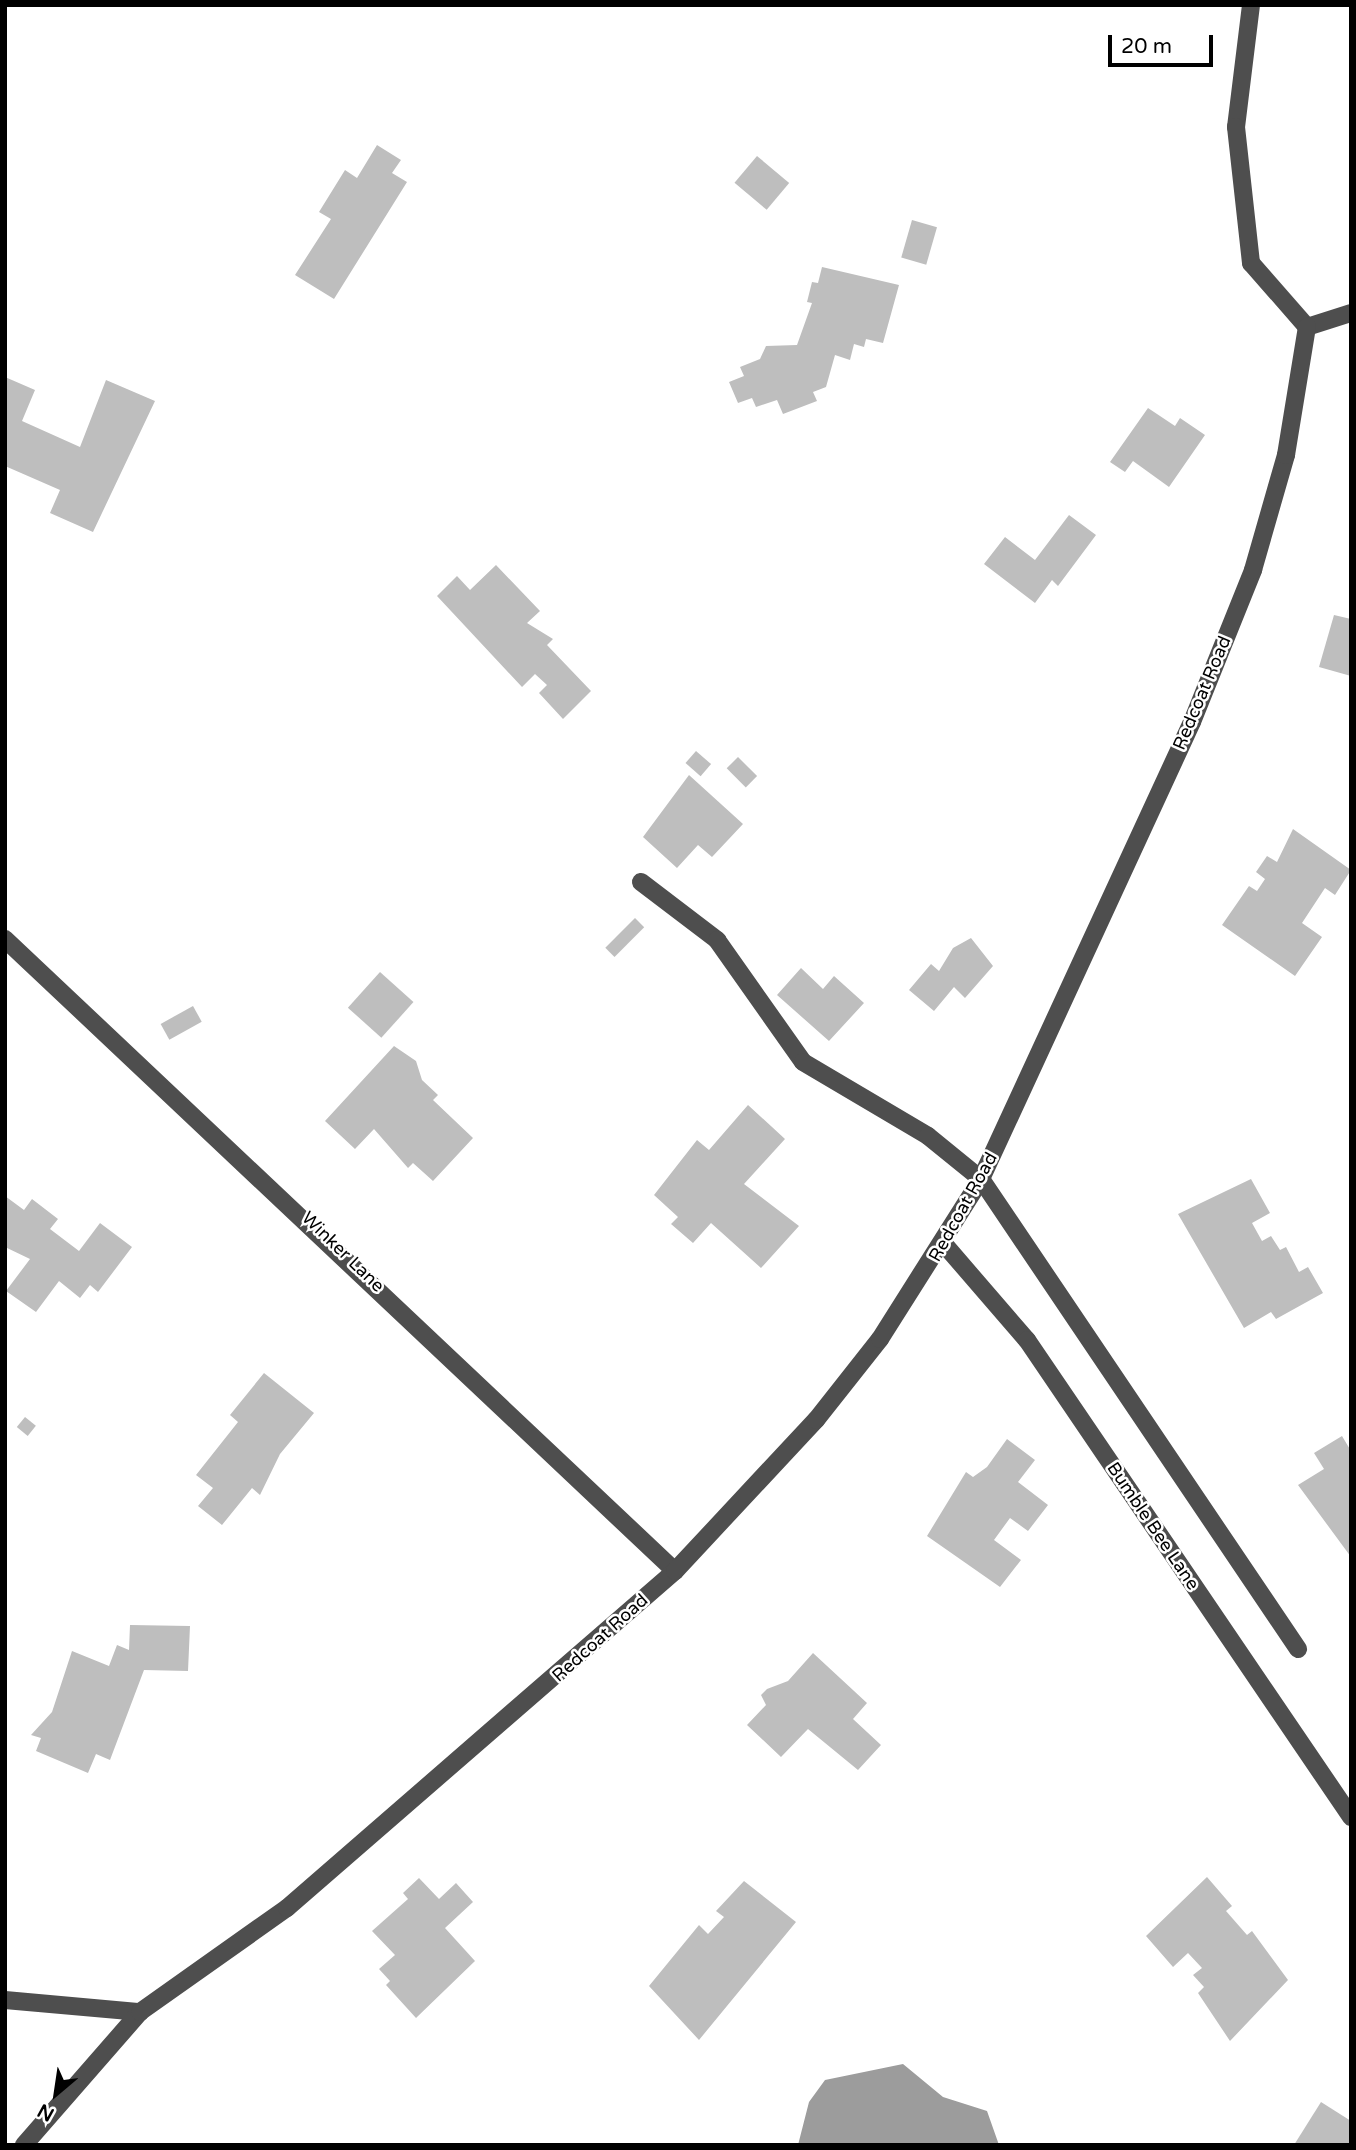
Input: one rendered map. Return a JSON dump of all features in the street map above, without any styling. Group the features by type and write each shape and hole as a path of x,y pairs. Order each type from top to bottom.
{"street":[{"path":"1251,5 1236,127 1251,263 1307,327 1351,313"},
{"name":"Redcoat Road","path":"24,2145 139,2012 287,1908 675,1571 816,1420 944,1244 981,1179 1192,722 1253,570 1286,455 1307,327"},
{"path":"641,882 717,940 803,1062 928,1136 981,1179 1298,1649"},
{"name":"Winker Lane","path":"5,939 675,1571"},
{"name":"Bumble Bee Lane","path":"944,1244 1027,1340 1351,1817"},
{"path":"5,2000 139,2012"}],"shaded area":[{"path":"903,2064 943,2097 987,2111 999,2145 798,2145 809,2102 825,2080"}],"building":[{"path":"377,145 401,160 392,173 407,182 334,299 295,275 331,219 319,212 345,170 357,178"},
{"path":"757,156 789,183 767,210 735,183"},
{"path":"912,220 937,227 926,265 901,257"},
{"path":"822,267 899,285 883,343 866,339 864,347 854,344 850,360 835,355 826,387 813,392 817,401 783,414 777,400 756,407 752,398 738,403 729,382 744,376 740,367 760,359 766,346 797,345 812,303 807,302 812,282 818,283"},
{"path":"5,377 35,390 22,421 80,447 106,380 155,401 93,532 50,513 60,490 5,466"},
{"path":"1148,408 1175,426 1180,418 1205,435 1169,487 1133,461 1125,472 1110,462"},
{"path":"1069,515 1096,535 1058,586 1052,580 1035,603 984,564 1005,537 1035,560"},
{"path":"496,565 540,611 527,623 553,639 547,645 591,691 563,719 539,693 547,685 535,674 522,687 437,596 457,576 470,590"},
{"path":"1334,615 1351,619 1351,676 1319,667"},
{"path":"696,751 711,764 701,776 686,763"},
{"path":"738,757 757,776 746,787 727,768"},
{"path":"689,775 743,824 712,857 698,845 677,868 643,837"},
{"path":"1293,829 1351,870 1335,895 1325,888 1302,923 1322,937 1295,976 1222,925 1249,886 1257,891 1265,879 1256,872 1267,856 1277,862"},
{"path":"635,918 644,927 614,957 605,948"},
{"path":"971,938 993,966 965,998 954,987 934,1011 909,990 931,964 939,971 953,948"},
{"path":"801,968 823,989 834,976 864,1003 829,1041 777,995"},
{"path":"380,972 413,1002 381,1038 348,1008"},
{"path":"193,1006 202,1022 169,1040 161,1024"},
{"path":"394,1046 416,1061 422,1080 438,1095 433,1100 473,1138 433,1181 413,1163 408,1168 374,1129 355,1149 325,1121"},
{"path":"748,1105 785,1139 744,1184 799,1226 761,1268 711,1223 693,1243 671,1224 678,1217 654,1195 697,1140 709,1150"},
{"path":"1251,1179 1270,1213 1252,1223 1262,1241 1271,1236 1280,1250 1286,1247 1299,1272 1308,1267 1323,1293 1276,1319 1271,1312 1244,1328 1178,1214"},
{"path":"5,1196 24,1210 32,1199 58,1219 50,1229 79,1251 100,1223 132,1247 98,1292 90,1285 80,1298 59,1281 36,1312 6,1291 30,1259 5,1247"},
{"path":"264,1373 314,1413 280,1454 260,1495 252,1488 222,1525 198,1506 213,1488 196,1475 238,1422 230,1415"},
{"path":"25,1417 36,1426 28,1436 17,1427"},
{"path":"1342,1436 1351,1451 1351,1557 1298,1485 1324,1469 1314,1453"},
{"path":"1007,1439 1035,1460 1018,1482 1048,1505 1028,1531 1010,1518 994,1540 1021,1560 1000,1587 927,1536 966,1472 973,1477 987,1467"},
{"path":"130,1625 190,1626 188,1671 144,1670 110,1760 96,1754 88,1773 36,1751 41,1738 31,1735 52,1712 72,1651 109,1666 117,1645 129,1650"},
{"path":"813,1653 867,1703 853,1719 881,1745 858,1770 808,1729 781,1757 747,1725 766,1705 761,1695 767,1689 788,1681"},
{"path":"1207,1877 1232,1906 1226,1911 1247,1935 1252,1931 1288,1980 1230,2041 1198,1993 1204,1987 1193,1975 1202,1968 1188,1953 1173,1967 1146,1936"},
{"path":"419,1878 439,1899 456,1883 473,1902 445,1928 475,1961 416,2018 386,1985 390,1981 379,1969 395,1955 372,1931 408,1899 403,1893"},
{"path":"744,1881 796,1922 699,2040 649,1986 699,1925 708,1934 724,1917 716,1911"},
{"path":"1321,2102 1351,2121 1351,2145 1294,2145"}]}
